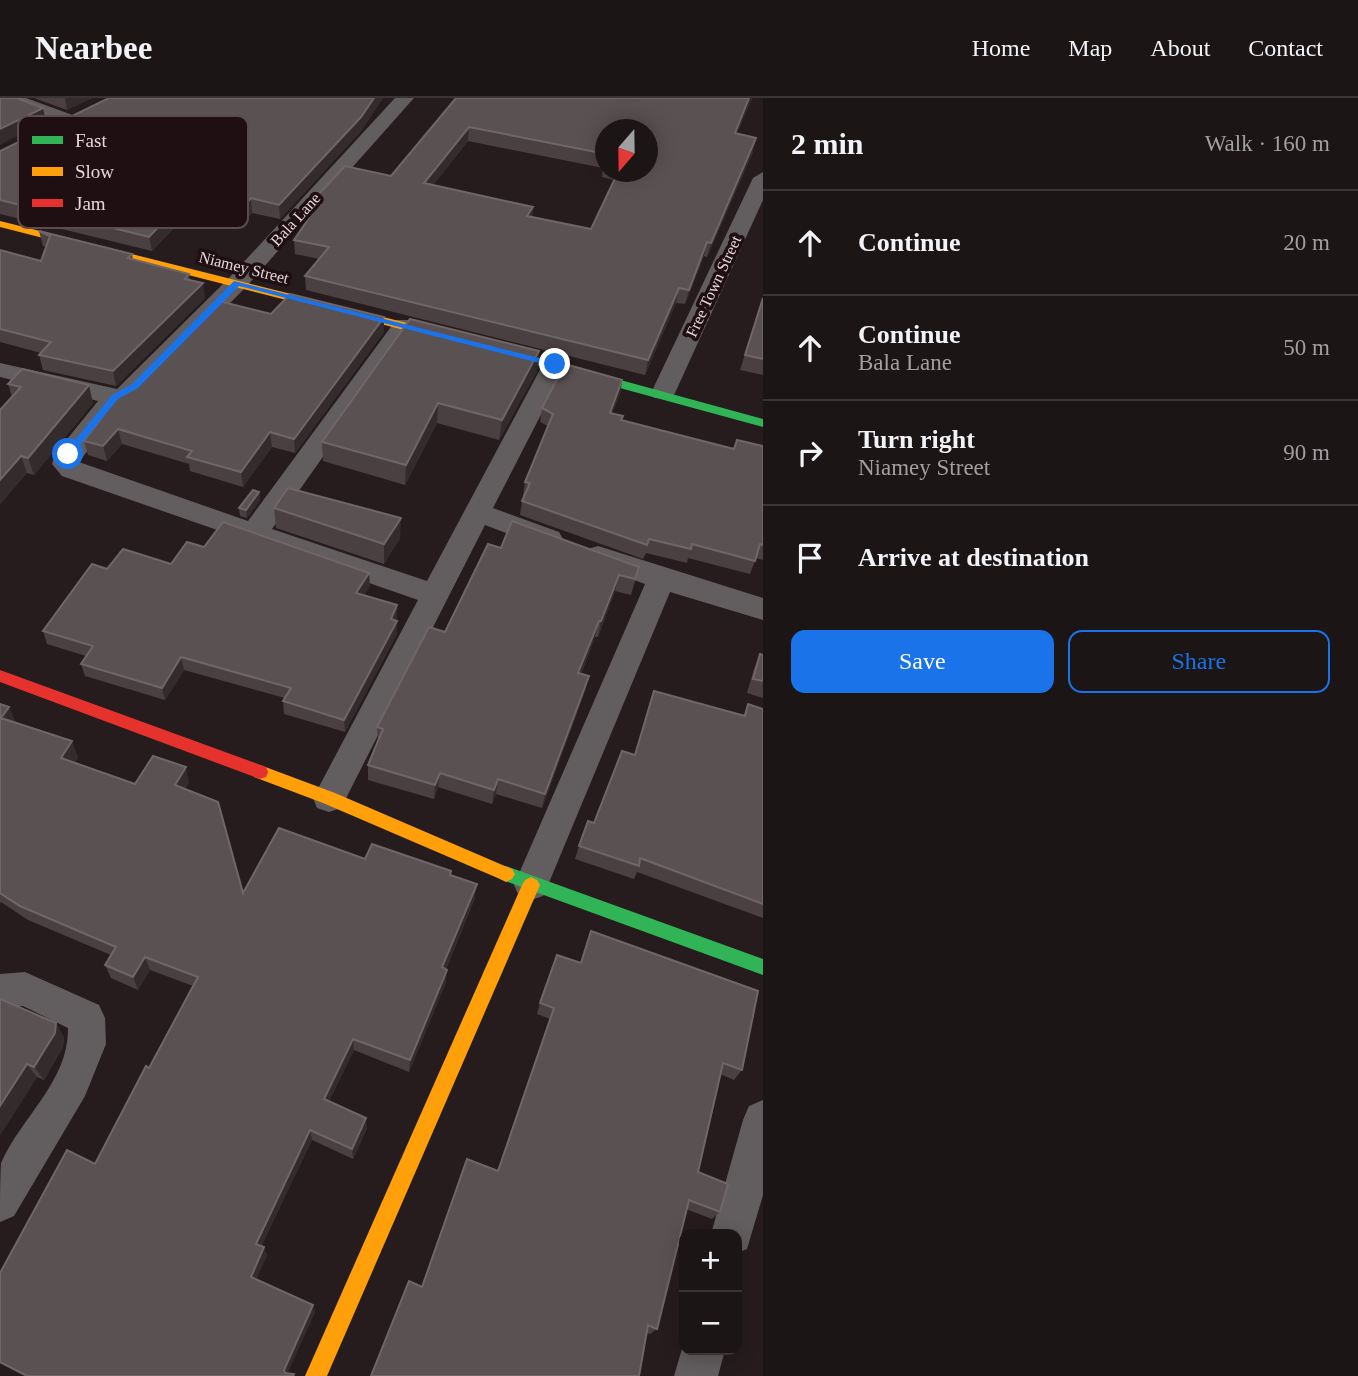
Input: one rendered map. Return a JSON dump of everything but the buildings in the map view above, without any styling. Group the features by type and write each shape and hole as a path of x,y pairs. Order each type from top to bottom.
{"street":[{"path":"9,98 69,116"},
{"name":"Bala Lane","path":"254,533 71,470 65,464 68,454 115,397 135,386 237,283 405,98"},
{"name":"Free Town Street","path":"663,393 763,178"},
{"name":"Niamey Street","path":"0,224 555,364 763,423"},
{"path":"404,325 254,533 436,595"},
{"path":"329,798 555,364"},
{"path":"0,370 115,397"},
{"path":"476,512 661,579 763,609"},
{"path":"316,1376 531,885 661,579"},
{"path":"0,676 329,798 531,885 763,967"},
{"path":"0,991 25,989 86,1017 88,1044 66,1096 0,1202"},
{"path":"733,1229 763,1121"},
{"path":"696,1376 702,1355"}],"traffic: fast":[{"path":"463,341 763,423"},
{"path":"506,874 763,967"}],"traffic: slow":[{"path":"0,224 463,341"},
{"path":"260,772 329,798 506,874"},
{"path":"316,1376 531,885"}],"traffic: jam":[{"path":"0,676 260,772"}],"route":[{"path":"68,454 115,397 126,394 135,386 237,283 555,364"}]}
